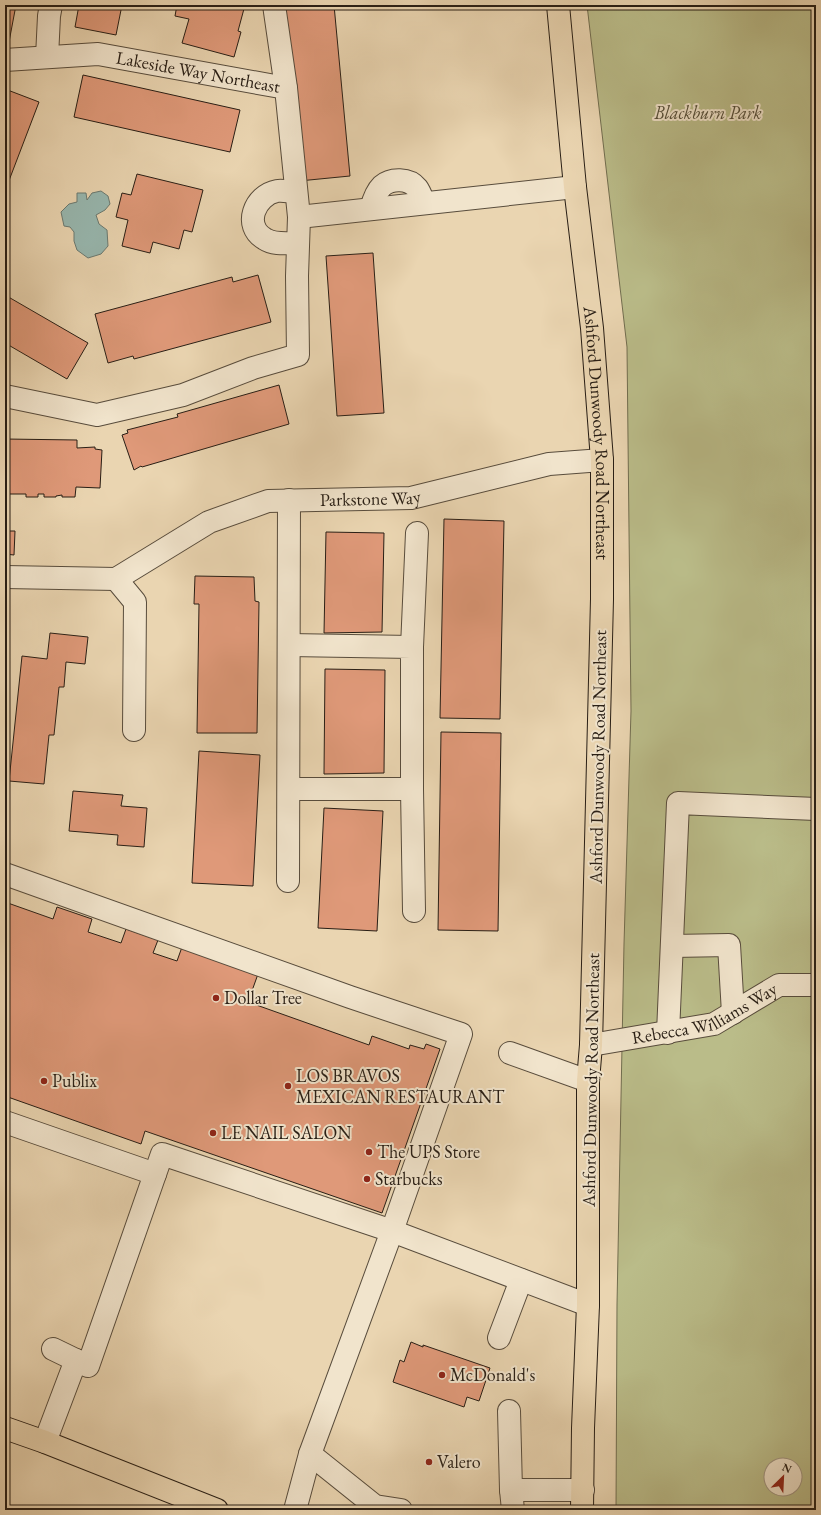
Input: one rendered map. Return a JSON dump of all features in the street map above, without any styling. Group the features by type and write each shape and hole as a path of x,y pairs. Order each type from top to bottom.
{"main road":[{"name":"Ashford Dunwoody Road Northeast","path":"558,5 575,187 592,328 602,460 602,599 591,1045 588,1081 588,1306 583,1500"},
{"path":"5,1428 45,1442 217,1510"}],"street":[{"path":"47,57 51,5"},
{"path":"274,5 286,88"},
{"name":"Lakeside Way Northeast","path":"5,60 98,54 286,88 298,217 298,355 253,368 183,395 97,415 5,396"},
{"path":"298,217 575,187"},
{"path":"296,192 277,191 262,198 255,209 252,222 255,231 265,239 276,243 298,243"},
{"name":"Parkstone Way","path":"116,578 209,522 268,500 411,498 548,464 602,460"},
{"path":"288,881 289,500"},
{"path":"414,911 412,647 417,534"},
{"path":"5,577 116,578 135,602 134,730"},
{"path":"289,645 412,647"},
{"path":"288,789 412,789"},
{"path":"668,1033 678,803 816,809"},
{"path":"5,874 350,998 462,1034 392,1231 310,1454 295,1510"},
{"path":"672,946 729,945 733,1013"},
{"name":"Rebecca Williams Way","path":"591,1045 714,1024 779,985 816,985"},
{"path":"510,1053 588,1081"},
{"path":"5,1122 155,1174"},
{"path":"53,1350 88,1366 162,1154 392,1231 588,1306"},
{"path":"499,1338 521,1280"},
{"path":"45,1442 76,1360"},
{"path":"509,1411 512,1500 583,1500"},
{"path":"310,1454 375,1506 401,1510"}],"green space":[{"name":"Blackburn Park","path":"587,5 816,5 816,1510 616,1510 617,1305 624,944 631,711 627,347"}],"water":[{"path":"101,191 108,196 110,204 105,210 96,215 99,224 107,230 108,246 101,254 88,258 77,250 74,241 74,232 70,227 64,226 61,212 69,204 77,202 77,193 86,193 87,200 92,193"}],"building":[{"path":"5,5 16,5 9,42 5,41"},
{"path":"79,5 122,5 116,35 75,27"},
{"path":"177,5 245,5 238,31 241,32 234,57 182,43 189,19 175,16"},
{"path":"282,5 334,5 350,176 299,181"},
{"path":"83,75 240,110 230,152 74,117"},
{"path":"5,89 39,102 5,191"},
{"path":"137,174 203,190 192,232 184,230 179,249 153,242 150,253 122,246 128,220 116,217 122,193 131,195"},
{"path":"373,253 384,413 337,416 326,256"},
{"path":"258,275 271,322 134,359 133,356 108,363 95,314 232,277 233,282"},
{"path":"5,295 88,343 67,379 5,343"},
{"path":"279,385 289,424 142,467 141,466 134,470 122,435 128,433 127,430 178,417 177,414"},
{"path":"5,439 77,440 77,448 95,447 95,449 102,450 100,488 76,487 75,497 62,497 62,495 56,497 44,497 44,494 38,494 38,497 26,497 26,494 5,494"},
{"path":"444,519 504,521 500,719 440,718"},
{"path":"5,531 15,531 14,555 5,554"},
{"path":"326,532 384,533 382,632 324,633"},
{"path":"195,576 254,577 255,601 259,602 257,733 197,733 199,604 194,604"},
{"path":"50,633 88,637 85,664 66,662 64,687 59,687 54,735 49,735 44,784 9,781 22,656 47,659"},
{"path":"325,669 385,670 384,773 324,774"},
{"path":"441,732 501,733 498,931 438,930"},
{"path":"199,751 260,755 253,886 192,883"},
{"path":"73,791 123,795 121,806 147,808 144,847 117,845 118,835 69,831"},
{"path":"324,808 383,811 377,931 318,928"},
{"path":"5,902 53,919 57,907 92,919 88,932 121,943 126,929 158,940 153,953 177,961 182,947 258,974 248,1002 369,1045 372,1036 409,1049 410,1045 424,1049 426,1044 440,1049 382,1213 145,1131 141,1144 5,1096"},
{"name":"McDonald's","path":"411,1342 490,1368 479,1401 467,1397 464,1407 393,1382 400,1360 404,1362"}],"place":[{"name":"Dollar Tree","path":"216,998"},
{"name":"Publix","path":"44,1081"},
{"name":"LOS BRAVOS MEXICAN RESTAURANT","path":"288,1086"},
{"name":"LE NAIL SALON","path":"213,1133"},
{"name":"The UPS Store","path":"369,1152"},
{"name":"Starbucks","path":"367,1179"},
{"name":"McDonald's","path":"442,1375"},
{"name":"Valero","path":"429,1462"}]}
